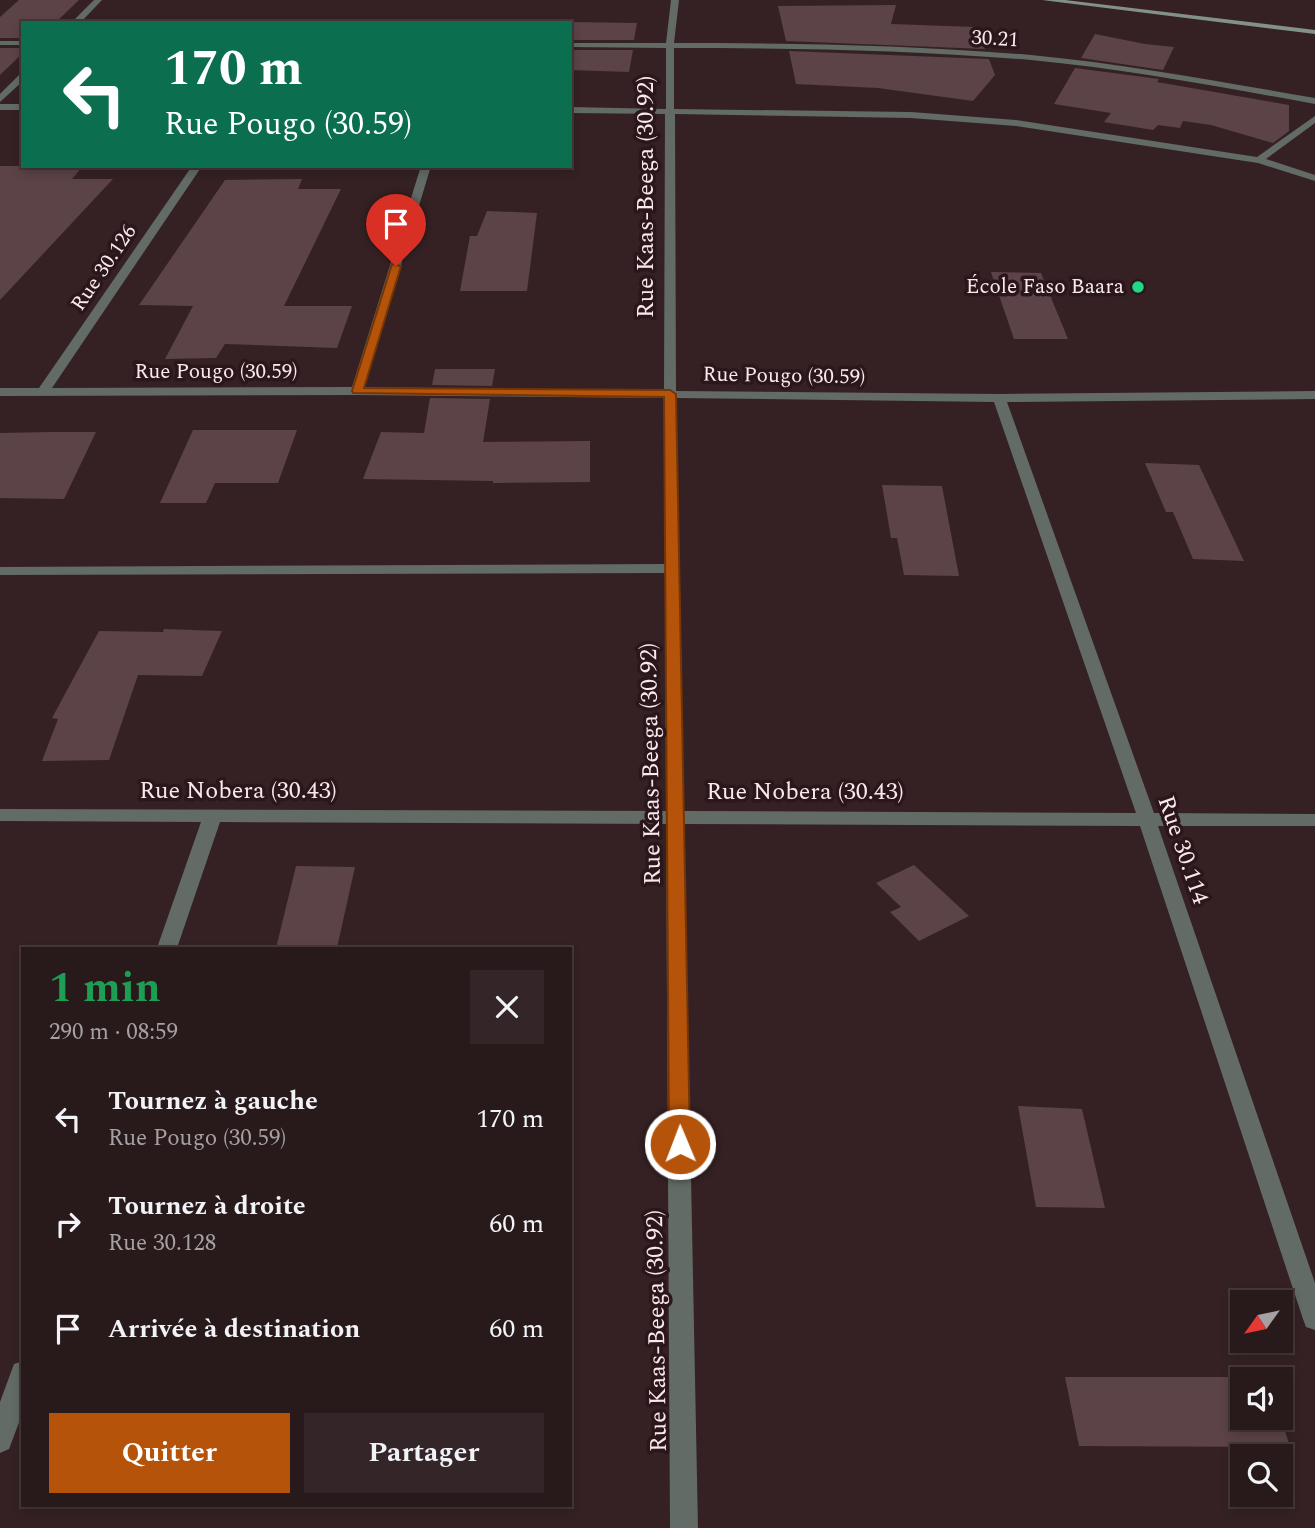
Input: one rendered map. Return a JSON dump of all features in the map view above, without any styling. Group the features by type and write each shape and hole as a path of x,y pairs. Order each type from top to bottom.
{"main road":[{"path":"1046,0 1315,32"}],"street":[{"path":"77,21 98,0"},
{"name":"Rue Kaas-Beega (30.92)","path":"675,0 670,45 670,394 684,1528"},
{"path":"0,43 21,43"},
{"name":"30.21","path":"572,45 849,48 1031,58 1161,75 1315,101"},
{"path":"0,99 21,78"},
{"path":"0,107 21,107"},
{"path":"572,110 911,115 1016,123 1259,160 1315,178"},
{"path":"1259,160 1315,119"},
{"name":"Rue 30.126","path":"43,392 196,168"},
{"path":"357,391 425,168"},
{"name":"Rue Pougo (30.59)","path":"0,392 357,391 999,398 1315,395"},
{"name":"Rue 30.114","path":"999,398 1147,819 1315,1319"},
{"path":"0,571 673,568"},
{"name":"Rue Nobera (30.43)","path":"0,815 1315,820"},
{"path":"167,947 212,815"},
{"path":"0,1440 21,1379"}],"building":[{"path":"19,0 79,0 57,21 21,21 21,38 0,38 0,17"},
{"path":"896,5 891,24 976,27 985,49 786,41 778,6"},
{"path":"572,22 637,23 634,40 572,40"},
{"path":"1095,34 1174,47 1163,70 1081,58"},
{"path":"0,48 21,48 21,55 0,75"},
{"path":"572,50 633,50 629,72 572,70"},
{"path":"789,51 989,59 995,75 973,101 878,88 796,84"},
{"path":"1075,68 1159,79 1157,82 1289,105 1289,131 1273,143 1211,125 1183,121 1180,128 1158,125 1153,130 1104,122 1111,113 1054,104"},
{"path":"0,166 81,168 72,179 113,179 0,300"},
{"path":"302,179 298,189 341,189 284,306 352,306 337,348 225,344 216,358 165,359 193,306 139,305 225,180"},
{"path":"487,211 537,213 527,291 460,291 470,236 477,236"},
{"path":"991,272 1041,273 1068,339 1014,339"},
{"path":"435,369 495,369 492,386 432,385"},
{"path":"430,398 490,399 483,442 590,441 590,482 493,483 363,479 381,432 424,433"},
{"path":"193,430 297,430 278,483 215,483 206,503 160,503"},
{"path":"96,432 64,499 0,498 0,433"},
{"path":"1145,463 1199,465 1244,561 1193,559 1173,512 1166,512"},
{"path":"882,485 942,486 959,576 904,575 897,538 891,538"},
{"path":"164,629 222,631 202,676 138,675 109,760 42,761 58,719 52,718 99,631 163,632"},
{"path":"914,865 969,916 919,941 890,912 901,907 876,883"},
{"path":"296,866 355,867 337,947 276,947"},
{"path":"1018,1106 1082,1109 1105,1208 1036,1207"},
{"path":"1065,1377 1230,1377 1230,1430 1285,1430 1289,1444 1230,1444 1230,1447 1079,1446"}],"place":[{"name":"École Faso Baara","path":"1138,287"}],"route":[{"path":"396,266 357,391 670,394 680,1144"}]}
